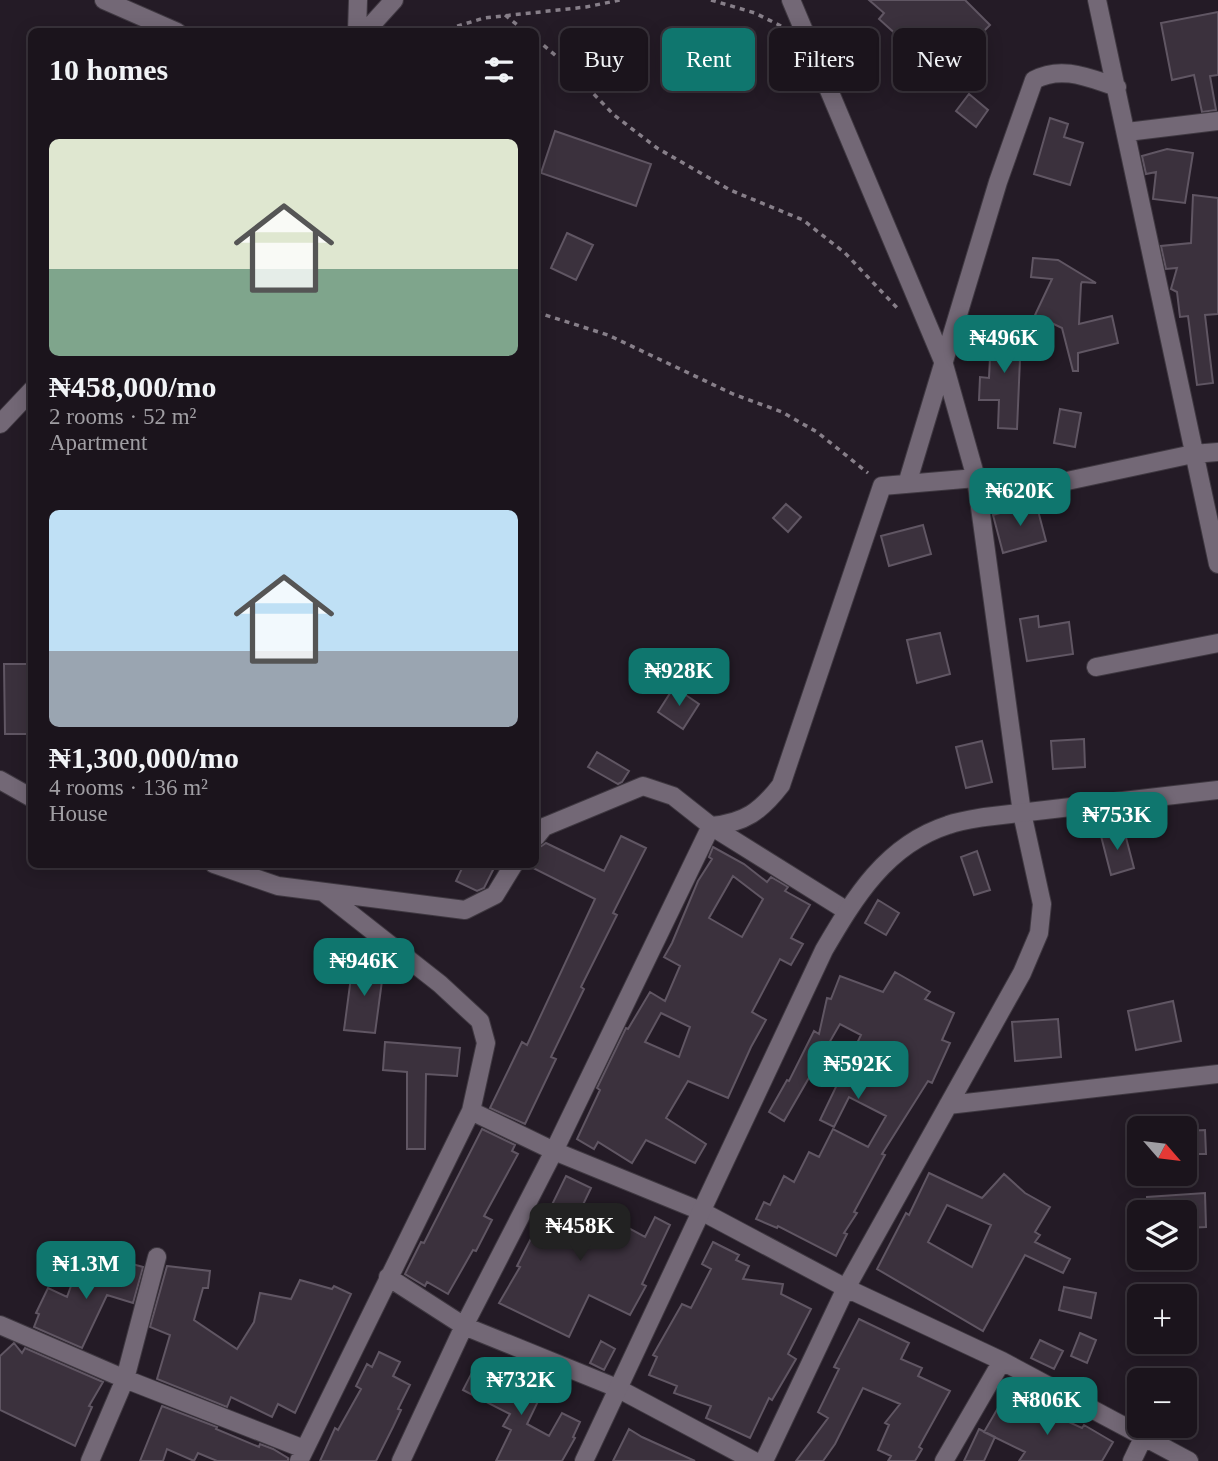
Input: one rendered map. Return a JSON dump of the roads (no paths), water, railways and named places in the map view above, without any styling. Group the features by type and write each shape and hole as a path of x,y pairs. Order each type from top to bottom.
{"street":[{"path":"104,0 168,28"},
{"path":"357,28 358,0"},
{"path":"369,28 394,0"},
{"path":"764,1461 846,1288 1022,973 1039,933 1042,904 1022,813 976,478 943,360 791,0"},
{"path":"1097,0 1218,564"},
{"path":"907,484 943,360 1034,80 1046,73 1073,72 1117,87"},
{"path":"1127,132 1218,121"},
{"path":"0,424 28,394"},
{"path":"711,826 733,824 765,806 781,785 882,486 976,478 1067,481 1193,454 1218,452"},
{"path":"1096,667 1218,643"},
{"path":"0,780 28,796"},
{"path":"539,833 544,827 643,786 673,796 711,826 847,911"},
{"path":"584,1461 824,950 857,895 880,868 914,841 948,824 1218,790"},
{"path":"401,1461 464,1326 554,1150 711,826"},
{"path":"226,868 278,886 465,910 495,895 512,868"},
{"path":"0,1325 302,1455 471,1111 486,1043 480,1021 440,984 323,892"},
{"path":"948,1105 1218,1074"},
{"path":"471,1111 554,1150 701,1211 846,1288 1002,1361 1127,1427"},
{"path":"90,1461 125,1378 157,1257"},
{"path":"388,1277 464,1326 618,1388 754,1461"},
{"path":"944,1461 1002,1361"},
{"path":"1132,1461 1143,1438"},
{"path":"1148,1438 1189,1461"}]}
